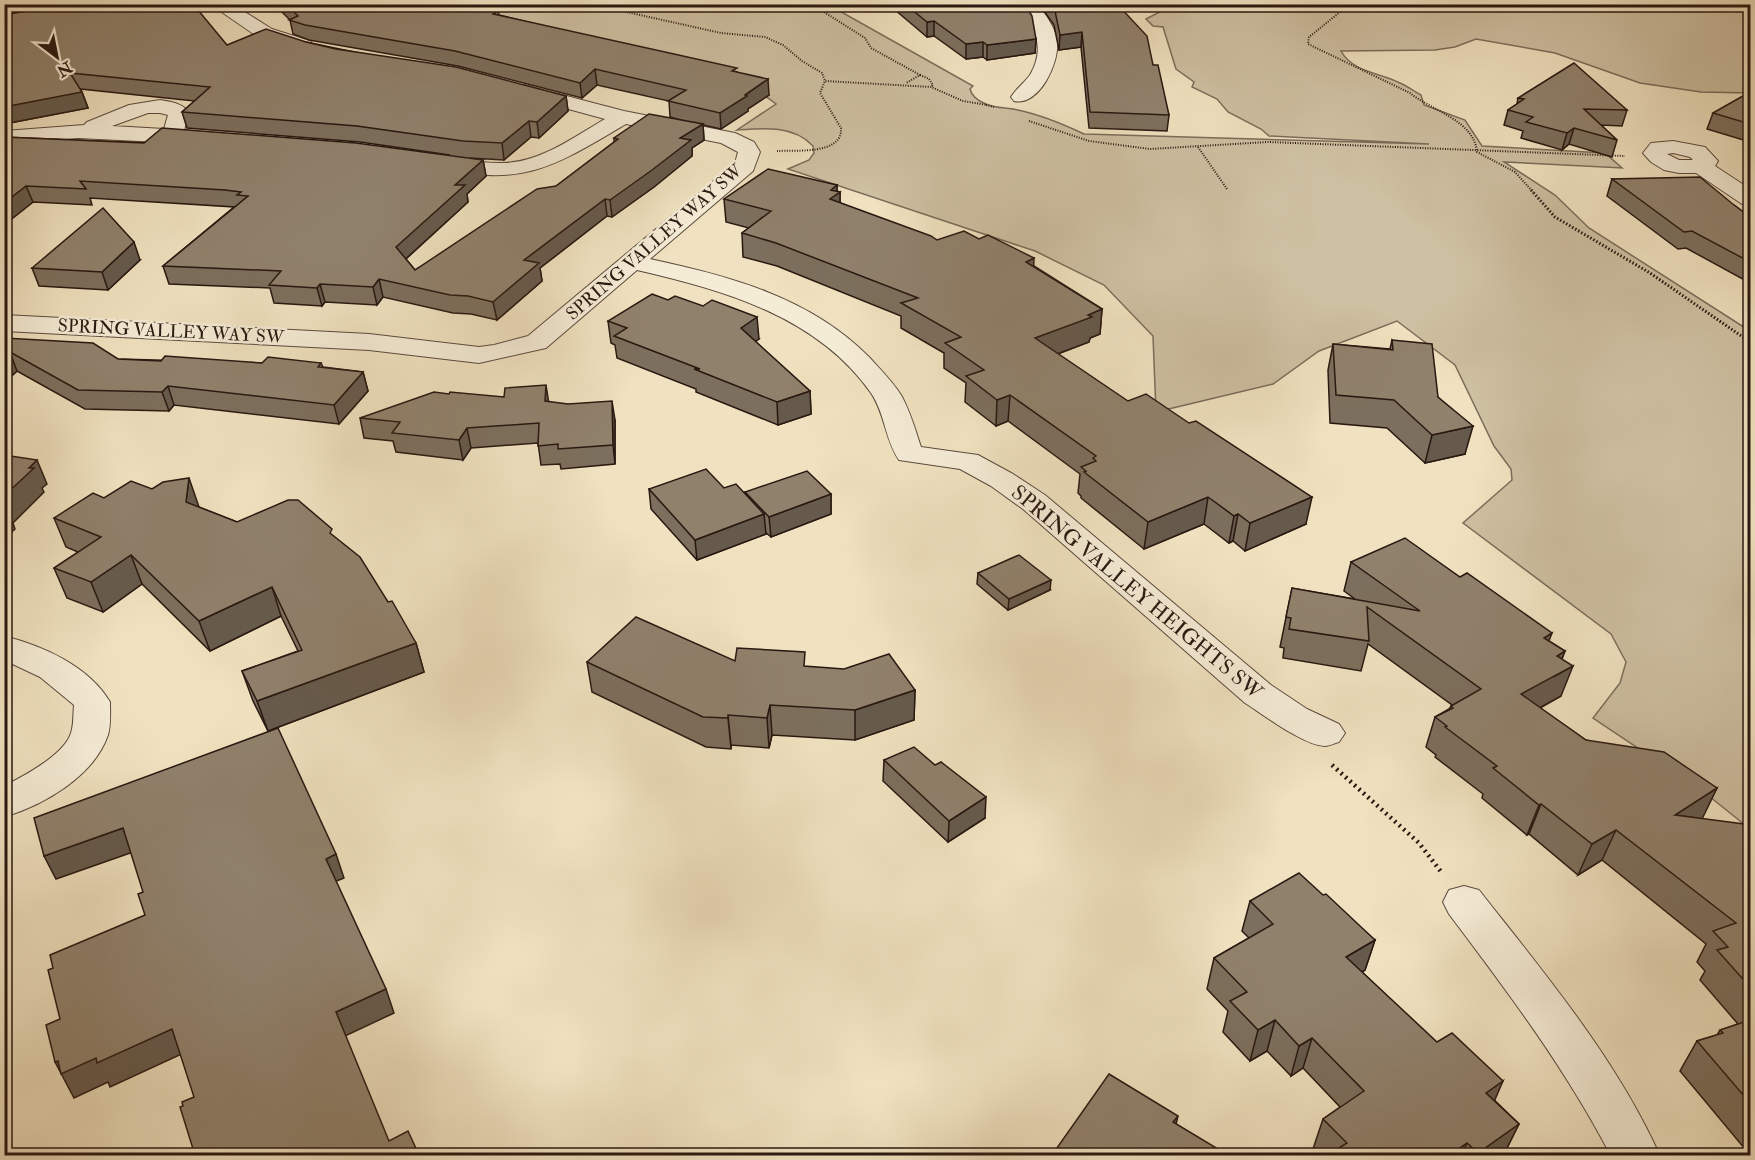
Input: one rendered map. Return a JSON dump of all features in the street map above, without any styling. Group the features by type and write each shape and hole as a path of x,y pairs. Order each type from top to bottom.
{"street":[{"path":"219,4 264,33 324,50"},
{"path":"1021,97 1037,80 1048,56 1046,32 1042,22 1027,4"},
{"name":"SPRING VALLEY WAY SW","path":"4,323 358,341 459,354 495,353 537,342 745,166 749,152 746,147 727,138 623,117 508,87"},
{"path":"419,158 488,169 522,168 546,161 623,117"},
{"path":"4,137 35,132 84,130 216,139"},
{"path":"1656,157 1654,153 1659,148 1689,149 1706,158 1707,161 1700,166 1750,199"},
{"name":"SPRING VALLEY HEIGHTS SW","path":"632,262 723,283 759,296 813,322 859,361 886,394 909,454 967,461 1034,502 1258,694 1294,718 1326,733"},
{"path":"4,647 59,672 78,685 92,702 89,736 75,756 36,788 4,803"},
{"path":"1464,902 1546,1009 1604,1098 1636,1155"}],"path":[{"path":"550,4 604,7 721,33 765,37 783,45 802,61 822,73 825,81 820,93 824,105 842,127 842,135 838,142 831,147 808,150 749,152"},
{"path":"806,4 825,12 865,38 871,48 929,79 933,85 931,87"},
{"path":"1350,4 1309,37 1308,44 1341,62 1410,93 1421,102 1454,120 1468,130 1476,142 1477,152"},
{"path":"903,84 920,75"},
{"path":"825,81 931,87 963,101 998,108"},
{"path":"986,105 1021,97"},
{"path":"1027,120 1059,133 1100,144 1155,148 1276,141 1346,147 1656,157"},
{"path":"1198,147 1227,189"},
{"path":"1477,152 1515,172 1555,217 1650,273 1750,342"},
{"path":"1294,718 1327,761 1419,843 1464,902"}],"shaded area":[{"path":"1175,4 1618,4 1629,9 1672,4 1750,5 1750,93 1701,92 1640,83 1555,53 1476,39 1455,47 1435,50 1341,51 1359,68 1392,80 1421,95 1424,105 1465,120 1482,146 1605,153 1622,168 1504,162 1555,195 1589,228 1750,331 1750,829 1705,793 1593,718 1620,683 1626,662 1611,634 1463,523 1512,480 1511,469 1494,446 1455,365 1397,321 1319,351 1273,384 1156,412 1153,336 1104,285 1035,251 788,169 809,160 814,153 813,146 797,134 778,129 737,130 776,104 741,78 433,5 829,5 973,86 970,89 971,92 980,102 994,107 1035,114 1084,134 1429,144 1269,136 1261,129 1228,112 1217,99 1192,87 1194,82 1176,69 1163,27 1153,26 1146,19"}],"building":[{"path":"67,4 193,4 227,45 266,29 336,49 456,67 566,96 537,122 529,121 502,143 463,141 357,126 182,112 210,87 70,73 82,92 4,107 6,99 4,99 4,15"},
{"path":"286,4 413,4 424,7 433,4 466,4 498,11 493,14 737,68 732,71 768,79 720,113 668,101 686,90 595,69 580,83 455,51 305,25 289,20 298,16"},
{"path":"905,4 1025,4 1032,16 1036,39 987,45 983,42 966,44 934,21 927,22"},
{"path":"1050,4 1117,4 1147,36 1153,65 1158,65 1169,115 1090,112 1082,32 1060,35 1055,11"},
{"path":"1574,63 1627,110 1584,109 1617,140 1574,128 1567,133 1526,122 1533,117 1508,110 1524,99 1518,98"},
{"path":"1750,92 1750,124 1713,113"},
{"path":"649,114 703,124 680,138 691,140 652,170 610,200 605,199 524,260 539,263 493,302 379,279 373,287 320,284 317,288 269,285 281,271 163,266 248,196 237,195 241,192 80,181 86,189 26,186 4,203 4,137 144,143 162,128 356,143 483,160 455,185 465,185 396,247 415,270 537,189 556,186 618,139 614,138"},
{"path":"768,169 837,185 831,190 840,192 830,199 937,240 964,231 979,239 988,235 1034,258 1026,262 1102,309 1088,315 1092,317 1035,338 1128,401 1146,394 1189,423 1196,421 1312,497 1250,523 1238,514 1234,516 1208,497 1148,522 1084,472 1086,471 1081,467 1096,461 1093,458 1096,456 1010,395 997,400 966,376 984,370 945,343 961,337 901,303 918,298 776,243 742,233 771,211 724,199"},
{"path":"1700,177 1750,217 1750,262 1692,231 1684,232 1612,179"},
{"path":"103,208 134,242 102,272 32,268"},
{"path":"652,294 668,300 675,296 703,306 712,300 757,317 741,328 810,391 777,402 614,336 627,328 608,321"},
{"path":"4,338 93,343 118,359 161,361 165,356 262,363 268,357 321,363 318,367 363,372 334,405 168,386 162,392 78,390 10,352 4,357"},
{"path":"1392,340 1432,344 1438,397 1473,426 1432,435 1394,400 1336,395 1333,344 1393,350"},
{"path":"546,385 545,401 568,404 612,401 613,445 558,449 558,444 538,446 539,423 467,428 459,440 392,433 400,422 360,418 434,392 504,397 505,388"},
{"path":"4,455 37,460 29,468 34,468 4,496"},
{"path":"706,469 724,488 736,484 764,514 695,540 649,489"},
{"path":"807,471 831,494 769,517 745,492"},
{"path":"189,478 186,502 237,522 288,500 298,500 332,529 330,533 360,557 388,602 392,601 416,643 257,701 242,671 302,650 272,587 199,621 131,555 91,582 54,568 101,537 54,518 93,493 104,498 131,481 152,489 163,482"},
{"path":"1405,538 1460,577 1467,573 1552,633 1544,638 1565,651 1557,656 1573,666 1521,694 1586,740 1664,752 1717,788 1675,815 1744,824 1750,848 1750,987 1717,950 1728,947 1713,931 1736,923 1616,830 1592,844 1493,768 1497,766 1435,717 1481,689 1367,607 1369,641 1289,629 1291,618 1286,617 1292,588 1420,611 1351,562"},
{"path":"1019,555 1051,580 1009,599 978,573"},
{"path":"636,617 735,661 737,648 805,652 804,666 844,669 889,654 915,690 855,710 770,705 767,718 728,715 728,718 703,717 587,662"},
{"path":"278,728 336,854 326,859 386,989 336,1012 389,1141 408,1131 419,1155 187,1155 194,1152 180,1107 183,1106 182,1102 194,1097 172,1029 97,1063 96,1058 61,1074 58,1061 55,1062 46,1025 60,1019 48,970 53,968 50,955 145,915 138,894 143,892 123,828 44,856 34,818"},
{"path":"914,747 935,765 941,762 986,797 949,821 884,760"},
{"path":"1299,873 1323,895 1326,894 1375,940 1346,957 1437,1042 1452,1033 1503,1081 1486,1093 1519,1124 1478,1153 1467,1143 1450,1155 1344,1155 1337,1149 1347,1143 1323,1119 1364,1091 1312,1038 1299,1046 1275,1020 1258,1030 1230,1001 1247,992 1214,958 1273,924 1250,901"},
{"path":"1750,1020 1750,1103 1697,1041 1723,1033 1720,1030"},
{"path":"1109,1074 1178,1116 1173,1122 1228,1155 1052,1155"}]}
